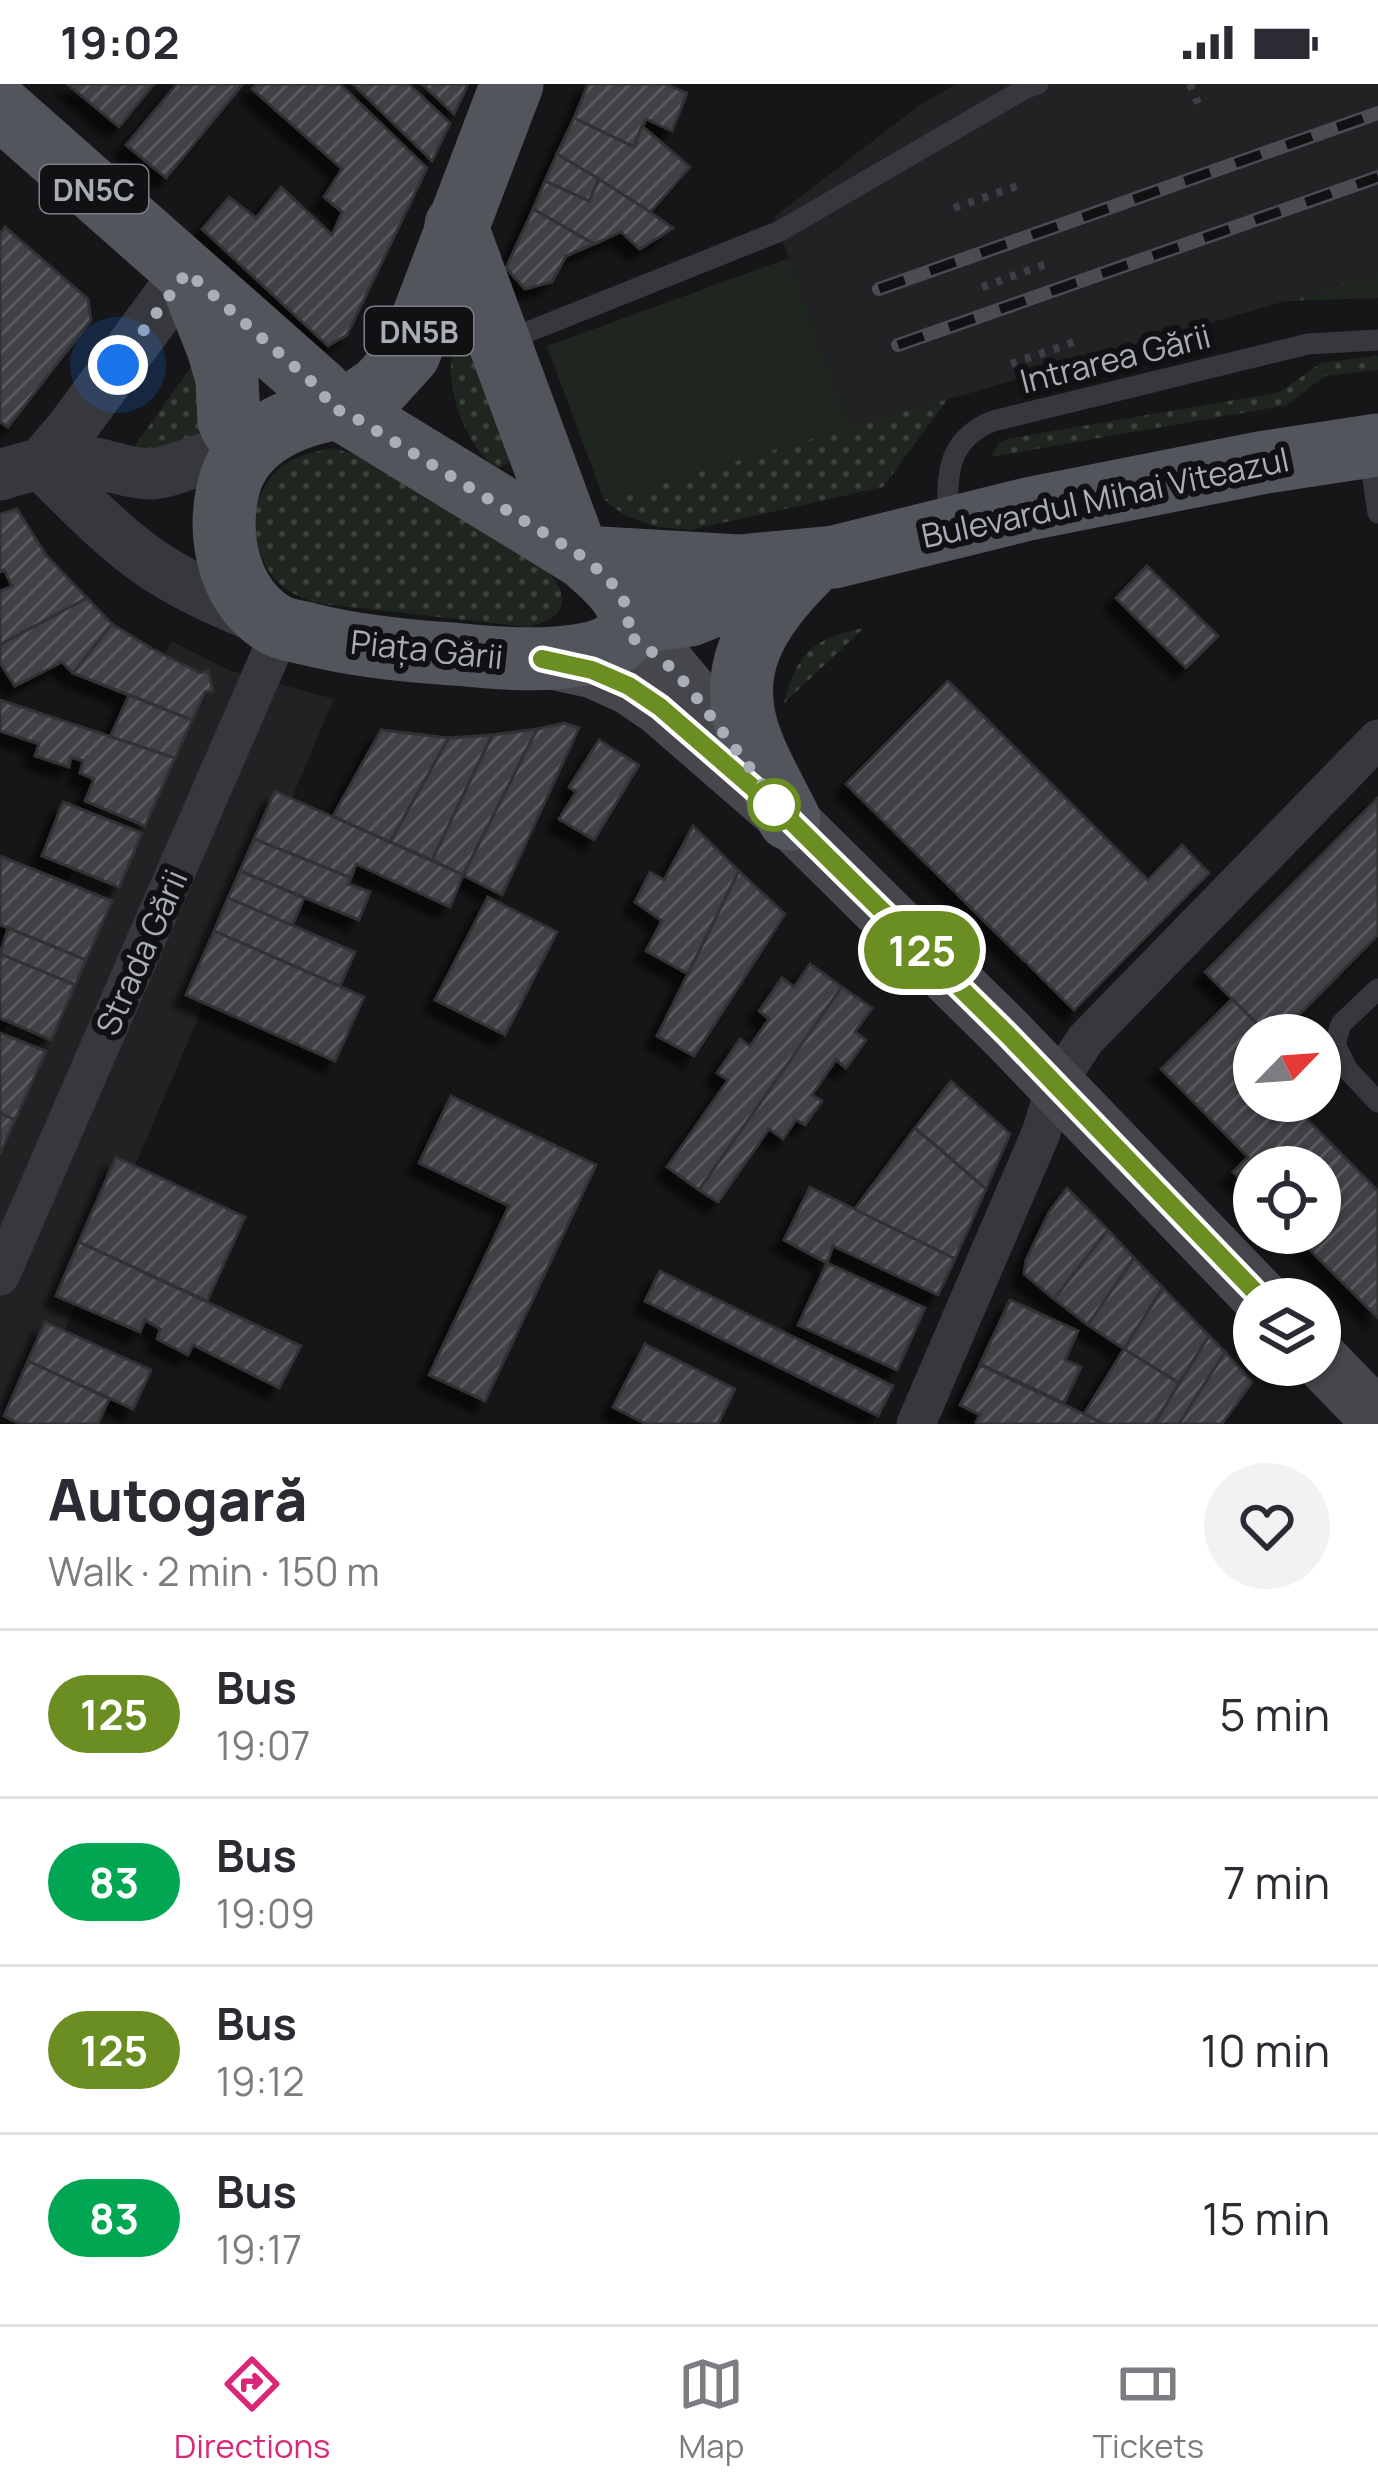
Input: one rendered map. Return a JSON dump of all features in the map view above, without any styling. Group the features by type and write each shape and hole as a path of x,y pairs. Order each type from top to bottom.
{"main road":[{"name":"DN5B","path":"339,410 379,388 409,354 512,84"},
{"name":"DN5C","path":"0,107 339,410"},
{"path":"456,225 580,555"},
{"path":"187,272 218,347 227,380 230,421 244,454"},
{"path":"276,625 239,586 225,546 229,481 244,454 283,425 309,414 339,410 580,555 603,575 629,612 628,628 686,684 789,819"},
{"name":"Bulevardul Mihai Viteazul","path":"628,628 712,608 821,563 948,528 1260,463 1373,446"},
{"name":"Bulevardul Mihai Viteazul","path":"580,555 740,566 821,563"},
{"path":"789,819 752,743 741,707 741,670 749,646 784,592 821,563"},
{"name":"Piața Gării","path":"276,625 386,648 542,659 602,650 628,628"},
{"path":"542,659 592,670 629,686 660,707 789,819 1242,1278"},
{"path":"1341,1381 1378,1419"}],"street":[{"path":"21,469 70,429 187,272"},
{"path":"21,469 82,461 149,474 220,453 244,454"},
{"path":"21,469 98,518 151,563 212,599 276,625"},
{"name":"Strada Gării","path":"0,1276 276,625"},
{"path":"916,1424 1041,1132 1056,1085 1085,1040 1378,739"}],"lane":[{"path":"500,344 780,231 1038,84"},
{"name":"Intrarea Gării","path":"948,528 947,478 960,445 973,429 1308,344 1378,340"},
{"path":"1373,446 1378,513"},
{"path":"1378,989 1341,1024 1335,1045 1347,1069 1378,1102"}],"path":[{"path":"1190,84 1201,111"},
{"path":"954,208 1020,185"},
{"path":"982,286 1049,263"},
{"path":"1011,364 1077,341"}],"shaded area":[{"path":"956,84 1378,84 1378,274 850,428 774,217 917,107"},
{"path":"171,641 229,670 334,699 25,1424 0,1424 0,1039"}],"green space":[{"path":"789,258 850,428 604,500 547,346"},
{"path":"1378,274 1378,298 1285,301"},
{"path":"464,333 513,455 499,468 474,444 456,405 451,363"},
{"path":"203,350 204,424 193,441 127,457"},
{"path":"1378,356 1378,370 1325,376 1287,405 991,457 1007,439 1280,392 1321,363"},
{"path":"948,399 883,487 690,530 657,527 626,516 604,500"},
{"path":"331,448 358,455 547,570 562,598 557,613 527,627 315,603 286,589 271,574 257,544 260,496 279,469 304,455"},
{"path":"864,628 784,703 795,671 810,650 832,637"}],"building":[{"path":"67,84 154,84 119,127"},
{"path":"177,84 243,84 166,178 126,145"},
{"path":"257,84 340,84 427,168 347,335 328,346 202,229 229,197 256,218 281,187 332,235 342,212 324,197 342,169 252,89"},
{"path":"353,84 409,84 450,123 432,161"},
{"path":"422,84 468,84 454,114"},
{"path":"588,84 666,84 687,93 672,131 646,119 634,147 574,118"},
{"path":"574,118 634,147 642,126 690,167 650,212 557,154"},
{"path":"557,154 599,179 589,201 545,181"},
{"path":"599,179 673,228 640,249 621,232 594,244 533,209 545,181 589,201"},
{"path":"533,209 594,244 566,256 552,282 525,289 506,268"},
{"path":"5,227 88,299 91,320 8,427 0,422 0,234"},
{"path":"17,509 46,555 87,598 0,645 0,591 12,586 4,570 0,572 0,514"},
{"path":"1147,566 1218,636 1186,668 1116,598"},
{"path":"87,598 112,624 73,673 62,662 15,686 0,663 0,645"},
{"path":"112,624 200,673 208,671 213,691 205,692 192,720 73,673"},
{"path":"948,681 1148,880 1182,845 1209,873 1074,1010 846,784"},
{"path":"129,695 192,720 175,758 110,737"},
{"path":"0,700 175,758 145,826 85,801 94,779 80,773 83,761 71,757 69,767 35,756 39,744 0,731"},
{"path":"564,723 579,728 502,895 463,875 537,729"},
{"path":"537,729 463,875 432,860 492,735"},
{"path":"381,730 449,738 390,842 333,816"},
{"path":"492,735 432,860 390,842 449,738"},
{"path":"599,740 639,765 594,840 559,819 576,792 569,787"},
{"path":"275,791 463,875 450,907 356,864 351,878 254,839"},
{"path":"1378,798 1378,935 1300,1014 1247,1014 1205,972"},
{"path":"63,802 142,833 119,887 42,856"},
{"path":"693,826 739,871 688,974 646,951 662,921 635,902 650,872 664,880"},
{"path":"254,839 351,878 348,884 370,892 359,920 240,871"},
{"path":"0,856 112,901 86,960 0,925"},
{"path":"240,871 304,898 292,926 228,898"},
{"path":"739,871 785,914 694,1056 657,1036"},
{"path":"488,897 557,932 505,1035 435,1000"},
{"path":"228,898 355,952 340,986 214,931"},
{"path":"8,928 86,960 75,985 0,954"},
{"path":"214,931 364,997 335,1061 186,995"},
{"path":"0,954 75,985 51,1040 0,1018"},
{"path":"810,964 842,987 699,1190 667,1167 728,1080 717,1073 740,1039 750,1046 769,1019 759,1011 782,978 794,987"},
{"path":"842,987 872,1008 855,1032 866,1040 846,1068 836,1060 812,1095 822,1101 805,1125 796,1120 783,1139 769,1129 718,1202 699,1190"},
{"path":"1232,999 1247,1014 1233,1014 1233,1122 1310,1122 1334,1146 1237,1146 1161,1069"},
{"path":"0,1033 46,1051 15,1120 0,1113"},
{"path":"951,1081 1010,1134 986,1189 915,1128"},
{"path":"451,1096 596,1165 485,1401 429,1375 509,1206 419,1163"},
{"path":"0,1113 15,1120 0,1154"},
{"path":"915,1128 986,1189 955,1259 854,1210"},
{"path":"1341,1154 1378,1191 1378,1318 1314,1254 1341,1254"},
{"path":"116,1157 245,1217 207,1301 79,1242"},
{"path":"810,1187 955,1259 938,1295 833,1246 827,1263 784,1240"},
{"path":"1067,1188 1108,1230 1054,1299 1024,1274 1049,1212"},
{"path":"1108,1230 1134,1258 1088,1325 1054,1299"},
{"path":"79,1242 301,1346 279,1388 193,1345 188,1355 157,1339 160,1329 145,1320 140,1332 56,1296"},
{"path":"1134,1258 1163,1288 1124,1349 1088,1325"},
{"path":"827,1263 925,1308 897,1370 798,1325"},
{"path":"660,1271 893,1386 878,1416 645,1301"},
{"path":"1163,1288 1209,1336 1179,1383 1124,1349"},
{"path":"1010,1300 1078,1331 1065,1360 1081,1367 1064,1403 980,1364"},
{"path":"45,1322 151,1370 133,1409 28,1361"},
{"path":"1209,1336 1225,1352 1179,1424 1154,1424"},
{"path":"645,1344 735,1389 718,1424 646,1424 613,1407"},
{"path":"1124,1349 1179,1383 1154,1424 1104,1424 1084,1414"},
{"path":"1225,1352 1233,1361 1233,1386 1249,1386 1222,1424 1179,1424"},
{"path":"28,1361 109,1399 98,1424 20,1424 4,1416"},
{"path":"980,1365 1104,1424 979,1424 980,1415 960,1405"}],"railway":[{"path":"879,289 1378,113"},
{"path":"898,345 1378,177"}],"bus line":[{"name":"125","path":"542,659 592,670 629,686 660,707 789,819 1007,1034 1242,1278"}],"route":[{"path":"118,365 187,272 320,389 333,410 344,411 577,553 603,575 629,612 626,633 686,684 789,819 774,805"}]}
